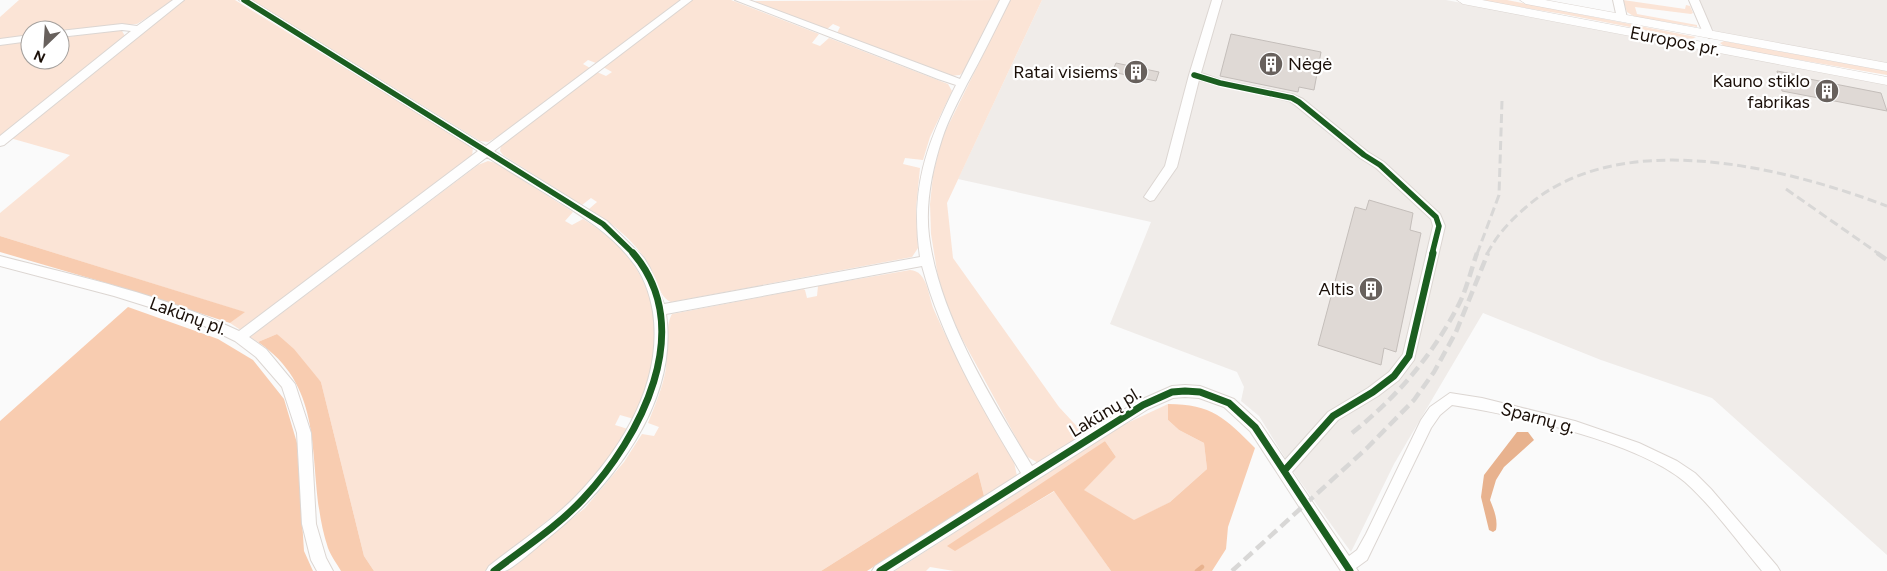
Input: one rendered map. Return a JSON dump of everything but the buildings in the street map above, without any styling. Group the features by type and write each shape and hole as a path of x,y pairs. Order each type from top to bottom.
{"main road":[{"name":"Europos pr.","path":"1463,0 1887,81"},
{"name":"Europos pr.","path":"1526,0 1887,67"},
{"path":"1692,44 1702,44 1709,41 1709,35"}],"street":[{"path":"0,142 139,29 179,0"},
{"path":"244,0 603,224 629,248 644,268 655,292 659,310 661,345 658,365 652,391 630,440 582,500 494,571"},
{"path":"240,337 687,0"},
{"path":"740,0 942,77 963,83"},
{"path":"1005,0 937,137 925,186 923,215 926,260 934,290 952,335 1030,475"},
{"path":"1150,197 1171,167 1183,115 1217,0"},
{"path":"1618,0 1622,18"},
{"path":"1694,0 1709,35"},
{"path":"70,33 122,27 139,29"},
{"path":"0,42 20,39"},
{"path":"1194,76 1292,98 1299,102 1364,155 1380,165 1436,217 1439,226 1409,356 1394,376 1373,392 1332,416 1284,471"},
{"path":"659,310 926,260"},
{"name":"Lakūnų pl.","path":"0,261 198,317 240,337 267,359 288,384 304,433 309,524 319,560 325,571"},
{"name":"Lakūnų pl.","path":"880,571 1030,475 1143,406 1172,392 1185,391 1214,395 1235,408 1255,427 1349,568"},
{"name":"Sparnų g.","path":"1349,568 1362,554 1371,539 1426,424 1435,411 1450,399 1482,404 1575,427 1634,447 1672,465 1690,478 1706,494 1772,571"}],"shaded area":[{"path":"19,0 175,0 137,24 70,31 70,20 20,20 20,37 0,40 0,17"},
{"path":"184,0 235,0 473,147 472,157 242,331 230,323 244,312 0,236 0,213 70,155 10,138"},
{"path":"252,0 681,0 596,63 588,60 583,64 590,68 499,136 488,142 480,141"},
{"path":"691,0 731,0 819,34 812,43 820,46 829,38 948,84 952,91 930,137 923,160 905,158 903,164 920,168 916,209 918,248 912,257 671,302 661,292 646,260 632,243 616,228 589,209 597,202 591,198 582,205 503,155 500,151 501,145 597,72 606,76 612,72 603,67"},
{"path":"1001,0 965,70 960,75 950,76 837,33 840,27 833,24 826,30 754,1"},
{"path":"1010,0 1042,0 947,203 953,258 1059,407 1085,435 1040,464 1026,456 960,335 947,305 938,277 931,234 930,204 933,175 942,138"},
{"path":"1042,0 1446,0 1887,84 1887,555 1712,398 1601,360 1483,313 1394,464 1351,552 1297,477 1259,416 1241,401 1244,387 1237,372 1110,324 1151,222 958,179"},
{"path":"1476,0 1507,0 1696,37 1692,39 1563,14"},
{"path":"1623,0 1685,9 1686,5 1690,6 1693,13 1691,14 1635,7 1637,14 1697,25 1697,27 1635,17 1627,12"},
{"path":"1698,0 1887,0 1887,65 1715,32"},
{"path":"111,31 122,31 125,36 4,136 0,135 0,45 20,42 20,70 70,70 70,37"},
{"path":"1724,41 1887,71 1887,75 1725,47 1720,43"},
{"path":"488,161 496,163 573,212 565,221 572,225 583,219 617,246 631,261 642,278 654,316 655,338 653,361 649,376 634,419 620,415 615,425 628,429 598,474 575,498 485,571 374,571 364,556 321,382 277,334 258,342 250,337 478,165"},
{"path":"0,236 245,312 230,323 120,287 0,252"},
{"path":"910,270 916,271 924,279 934,310 952,349 1014,462 1017,476 984,496 978,472 821,571 507,571 585,508 624,462 642,434 654,436 659,427 648,423 665,375 668,325 672,314 803,289 807,298 817,296 818,286"},
{"path":"128,307 218,339 253,360 284,399 297,443 304,551 313,571 0,571 0,421"},
{"path":"277,334 294,349 321,382 364,556 374,571 341,571 328,548 321,520 312,436 307,410 297,385 282,362 258,342"},
{"path":"1168,404 1168,420 1179,430 1204,443 1207,469 1170,502 1134,521 1083,490 1116,457 1105,441 955,550 1055,491 1111,571 954,571 930,567 926,571 895,571 1123,425"},
{"path":"1168,404 1196,407 1217,415 1235,428 1255,448 1228,527 1226,549 1212,571 1111,571 1054,491 955,551 947,546 1105,441 1116,457 1084,490 1134,520 1170,502 1207,469 1204,443 1179,430 1168,420"},
{"path":"1517,432 1528,432 1534,440 1504,467 1496,480 1490,500 1496,522 1496,530 1493,532 1489,530 1481,497 1484,475"},
{"path":"978,472 984,496 867,571 821,571"}],"waterway":[{"path":"1197,571 1202,567"}],"railway":[{"path":"1477,254 1499,195 1502,101"},
{"path":"1487,254 1499,235 1519,213 1563,182 1606,167 1653,161 1702,161 1751,168 1800,178 1887,206"},
{"path":"1786,189 1879,254"},
{"path":"1352,433 1399,390 1438,341 1462,298 1477,253"},
{"path":"1232,571 1367,448 1414,400 1434,372 1456,332 1488,253"},
{"path":"1877,253 1887,260"}],"cycle path":[{"path":"244,0 603,224 620,239 644,268 657,298 662,329 659,361 651,392 638,422 622,450 603,477 582,500 550,528 494,571"},
{"path":"1194,75 1220,83 1292,98 1299,102 1364,155 1380,165 1436,217 1439,226 1409,356 1394,376 1373,392 1333,416 1284,471"},
{"path":"880,571 1143,405 1172,392 1185,391 1200,392 1229,403 1255,427 1350,571"}],"place":[{"name":"Nėgė","path":"1271,64"},
{"name":"Ratai visiems","path":"1136,72"},
{"name":"Kauno stiklo fabrikas","path":"1827,91"},
{"name":"Altis","path":"1371,289"}]}
